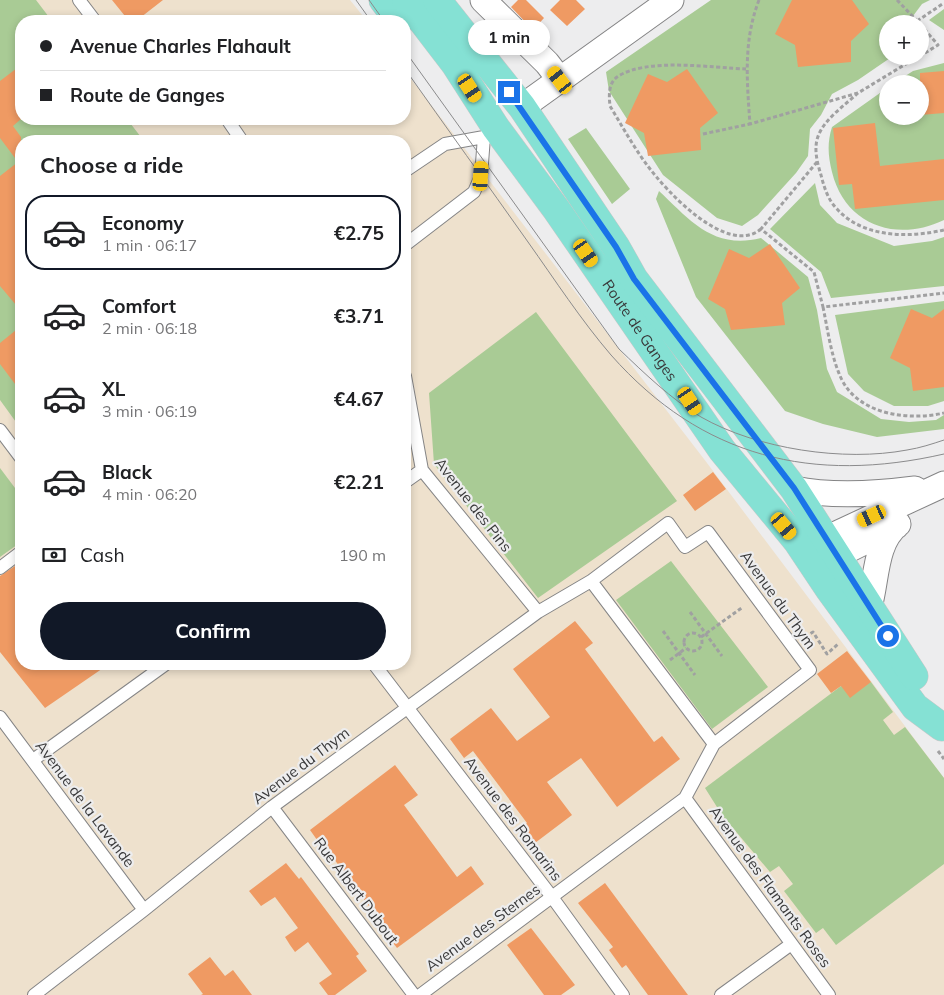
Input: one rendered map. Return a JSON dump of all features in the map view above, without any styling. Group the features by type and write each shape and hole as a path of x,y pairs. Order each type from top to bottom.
{"main road":[{"path":"383,0 394,15"},
{"name":"Route de Ganges","path":"406,0 602,247 634,279 794,488 820,553"},
{"name":"Route de Ganges","path":"437,0 503,122 556,209 722,450 820,553"},
{"path":"411,34 503,122"},
{"path":"820,553 852,578 927,695 943,728"},
{"path":"820,553 829,589 915,706 943,728"}],"street":[{"path":"483,0 547,63 560,80"},
{"path":"503,122 672,0"},
{"path":"794,488 844,494 941,489"},
{"path":"820,553 832,536 941,489"},
{"path":"820,553 844,552 896,526 941,489"},
{"path":"869,607 877,562 883,546 896,526"}],"lane":[{"path":"79,0 90,15"},
{"path":"411,167 445,144 503,122"},
{"path":"411,240 474,192 503,122"},
{"name":"Avenue des Pins","path":"411,409 422,470 538,612"},
{"path":"0,430 15,450"},
{"path":"411,478 422,470"},
{"name":"Avenue du Thym","path":"36,992 144,910 272,807 538,612 591,581 668,522 685,547 708,532 810,670 714,744"},
{"path":"0,568 15,557"},
{"path":"591,581 714,744"},
{"path":"32,760 158,670"},
{"name":"Avenue des Romarins","path":"379,670 552,897 623,995"},
{"name":"Avenue de la Lavande","path":"0,717 144,910"},
{"name":"Avenue des Sternes","path":"420,995 685,798 714,744"},
{"name":"Avenue des Flamants Roses","path":"685,798 790,945 829,995"},
{"name":"Rue Albert Dubout","path":"272,807 414,995"},
{"path":"721,995 790,945"}],"path":[{"path":"750,124 746,70 749,29 759,0"},
{"path":"897,0 911,15"},
{"path":"929,15 944,3"},
{"path":"929,35 938,45 944,46"},
{"path":"929,50 938,45"},
{"path":"746,70 701,65 661,66 627,73 616,78 611,86 610,106 647,165 691,211 706,223 733,236 750,236 761,228 817,162"},
{"path":"703,134 750,124 858,92 904,65"},
{"path":"858,92 822,127 816,145 817,162 826,193 836,209 854,223 873,231 916,235 944,230"},
{"path":"761,228 814,272 834,359 842,380 857,397 880,411 901,416 928,417 944,413"},
{"path":"823,307 944,293"},
{"path":"701,637 757,597"},
{"path":"690,612 722,656"},
{"path":"663,631 695,675"},
{"path":"792,645 813,632 828,654 842,641"},
{"path":"693,633 701,637 701,646 697,651 691,651 684,646 684,640 687,635 693,633"}],"shaded area":[{"path":"0,0 350,0 362,15 15,15 15,125 411,125 411,79 704,459 944,778 944,995 0,995"}],"green space":[{"path":"0,0 36,0 47,15 15,15 15,125 132,125 139,135 15,135 15,421 0,400"},
{"path":"711,0 930,0 922,4 914,15 879,15 880,65 832,94 821,115 810,129 808,156 796,173 758,215 742,226 717,218 663,175 609,91 606,72"},
{"path":"944,9 944,30 929,20"},
{"path":"944,63 944,220 926,227 908,230 891,229 860,217 848,205 839,190 832,172 829,139 832,127 879,94 879,125 929,125 929,75 907,75 913,71"},
{"path":"586,128 630,189 612,204 568,139"},
{"path":"815,183 820,205 837,223 894,246 932,241 944,237 944,286 831,298 821,272 770,229"},
{"path":"659,191 692,222 704,230 729,240 744,241 761,238 808,277 817,310 827,369 837,392 881,419 909,422 936,420 944,415 944,429 877,437 823,424 785,411 696,297 656,199"},
{"path":"944,301 944,401 928,406 894,406 864,391 848,374 835,315"},
{"path":"536,312 677,501 538,598 434,464 429,393"},
{"path":"0,468 15,488 15,546 0,557"},
{"path":"671,561 768,687 712,729 616,600"},
{"path":"871,682 893,712 883,720 894,735 905,727 944,778 944,864 836,945 823,928 816,933 784,891 793,884 779,866 770,872 722,815 705,788 841,686"}],"building":[{"path":"112,0 163,0 144,15 124,15"},
{"path":"518,0 526,0 544,18 533,30 511,7"},
{"path":"560,0 576,0 585,9 567,26 550,10"},
{"path":"792,0 852,0 869,24 851,41 851,62 798,67 795,45 775,34"},
{"path":"687,69 718,113 700,128 701,150 648,156 644,133 625,123 648,74 667,82"},
{"path":"15,70 15,124 13,126 20,135 15,135 15,158 0,138 0,81"},
{"path":"944,71 944,113 929,114 929,75 920,75 920,73"},
{"path":"875,123 880,166 944,159 944,200 855,209 852,184 839,185 833,128"},
{"path":"15,164 15,304 0,286 0,176"},
{"path":"770,244 800,288 782,303 785,325 731,330 725,309 708,299 729,249 749,258"},
{"path":"911,309 932,318 944,309 944,387 913,391 910,368 890,358"},
{"path":"15,331 15,384 0,364 0,343"},
{"path":"713,472 726,489 695,511 683,495"},
{"path":"15,566 15,670 100,670 45,708 0,652 0,576"},
{"path":"575,621 593,643 585,649 654,742 662,736 680,759 617,807 581,758 547,782 572,815 531,846 518,829 527,823 473,751 464,758 450,739 491,708 517,741 550,717 513,669"},
{"path":"847,651 871,682 850,698 841,686 831,693 817,674"},
{"path":"395,765 418,795 404,805 457,877 471,866 484,884 397,948 384,931 386,929 310,830"},
{"path":"286,863 299,879 301,877 359,954 356,956 367,971 335,995 328,995 319,983 332,974 308,942 295,952 285,937 298,928 275,897 261,906 249,891"},
{"path":"605,883 688,995 648,995 626,965 622,968 609,950 613,947 578,903"},
{"path":"531,928 575,985 561,995 544,995 507,945"},
{"path":"210,957 225,976 233,970 252,995 201,995 203,994 188,974"}],"tram line":[{"path":"356,0 367,15"},
{"path":"369,0 380,15"},
{"path":"411,59 619,349 679,402 701,417 723,428 774,445 801,450 829,453 882,453 917,448 944,440"},
{"path":"411,78 568,300 600,342 646,390 683,418 722,439 762,454 805,463 850,466 896,463 944,454"}],"route":[{"path":"509,92 522,107 545,144 616,247 634,279 794,488 830,548 852,578 888,636"}]}
